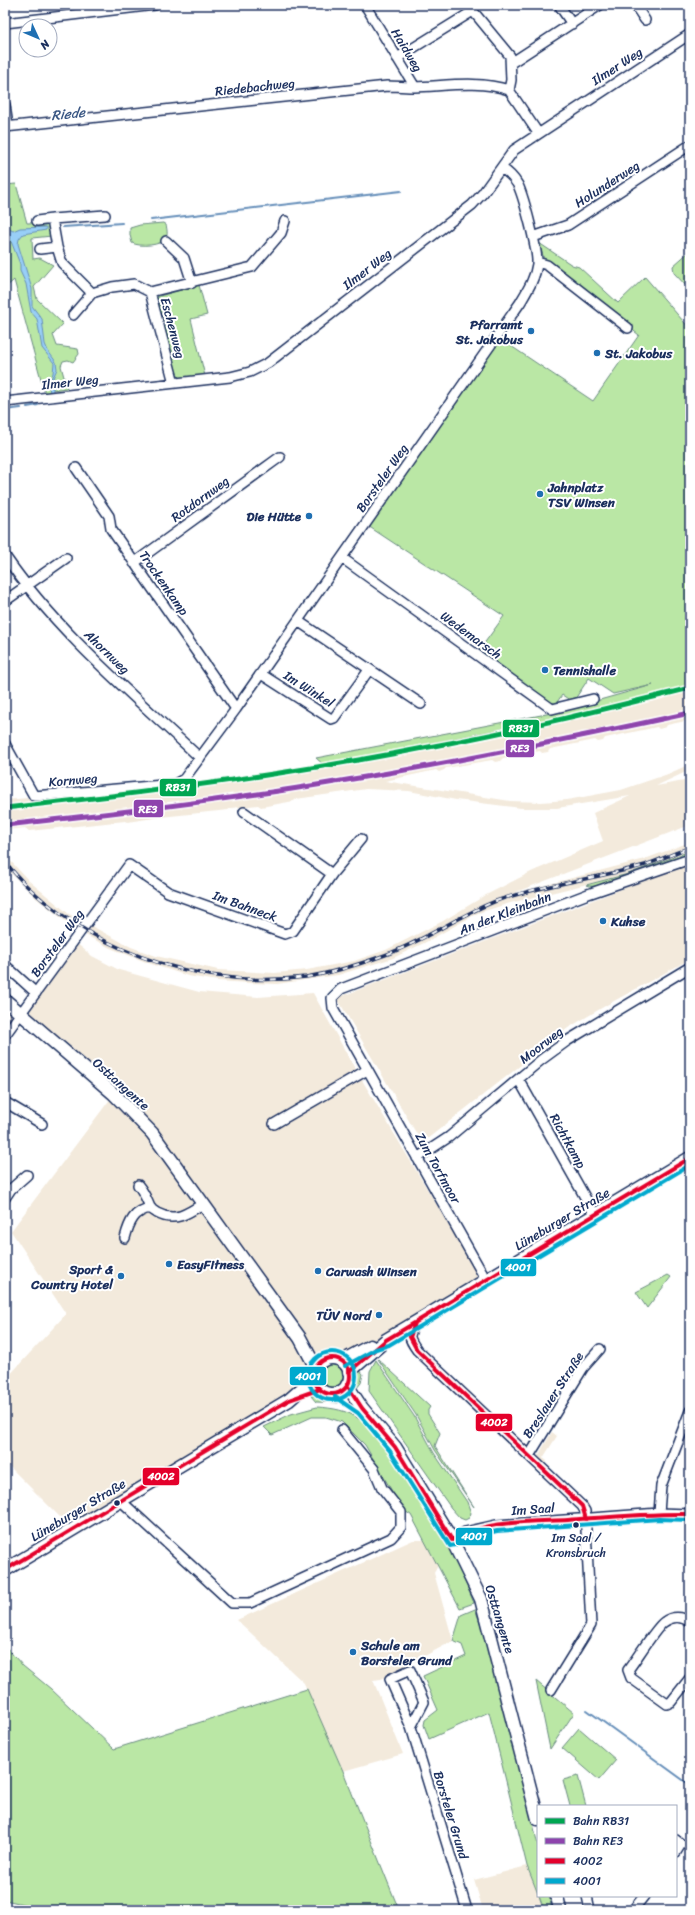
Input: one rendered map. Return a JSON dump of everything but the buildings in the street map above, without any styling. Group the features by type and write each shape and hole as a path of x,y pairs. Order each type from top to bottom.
{"main road":[{"name":"Osttangente","path":"5,1000 114,1094 139,1118 164,1148 300,1338 319,1374"},
{"name":"Lüneburger Straße","path":"349,1372 386,1340 690,1158"},
{"name":"Lüneburger Straße","path":"342,1361 374,1343 386,1340"},
{"path":"335,1358 342,1361 349,1372 342,1389 328,1393 319,1374 335,1358"},
{"name":"Lüneburger Straße","path":"5,1570 289,1400 319,1374"},
{"name":"Osttangente","path":"342,1389 362,1408 395,1447 452,1540 471,1578 484,1607 537,1815"},
{"path":"557,1897 560,1910"}],"street":[{"path":"5,23 132,6 155,5"},
{"name":"Haidweg","path":"365,5 414,87"},
{"path":"559,5 572,24"},
{"path":"511,63 600,5"},
{"path":"635,5 645,20"},
{"path":"397,58 471,8 510,56 511,80 509,90 538,134"},
{"name":"Ilmer Weg","path":"5,402 174,383 250,372 268,362 472,205 514,150 690,34"},
{"name":"Riedebachweg","path":"6,126 387,86 414,87 455,84 498,86 509,90"},
{"path":"5,105 6,126"},
{"name":"Holunderweg","path":"533,237 568,225 690,144"},
{"name":"Borsteler Weg","path":"175,784 184,779 261,674 520,303 535,276 537,262 533,237 518,185 510,173 501,168"},
{"path":"37,220 105,215"},
{"path":"52,219 57,247 62,263 92,293 73,315"},
{"path":"150,292 252,267 281,233 286,221"},
{"path":"166,241 184,258 192,282"},
{"path":"40,248 57,247"},
{"path":"537,262 547,265 628,328"},
{"name":"Eschenweg","path":"92,293 112,287 134,284 150,292 174,383"},
{"name":"Rotdornweg","path":"134,563 280,457"},
{"name":"Trockenkamp","path":"76,468 109,516 111,529 236,709"},
{"name":"Ahornweg","path":"5,556 26,586 70,635 200,758"},
{"path":"5,601 66,558"},
{"name":"Wedemarsch","path":"342,558 552,709 593,699"},
{"path":"298,621 421,704"},
{"name":"Im Winkel","path":"261,674 331,719 334,718 369,670"},
{"name":"Kornweg","path":"5,744 34,796 175,784"},
{"path":"244,812 332,874"},
{"name":"Im Bahneck","path":"129,865 168,892 285,934 294,931 332,874 361,839"},
{"name":"An der Kleinbahn","path":"332,998 341,989 588,894 690,859"},
{"name":"Borsteler Weg","path":"5,1035 129,865"},
{"path":"5,965 36,993"},
{"name":"Moorweg","path":"417,1158 449,1137 567,1041 690,967"},
{"name":"Zum Torfmoor","path":"332,998 332,1008 486,1280"},
{"path":"274,1124 367,1070"},
{"name":"Richtkamp","path":"519,1080 595,1215"},
{"path":"5,1102 42,1124"},
{"path":"5,1198 11,1189 27,1175"},
{"path":"138,1185 144,1192 151,1208 162,1216 172,1218 184,1216 204,1203"},
{"path":"125,1238 129,1224 135,1215 144,1209 151,1208"},
{"path":"415,1323 409,1335 410,1340 417,1350 582,1506 586,1519 591,1625 551,1690"},
{"name":"Breslauer Straße","path":"529,1456 584,1368 600,1349"},
{"path":"659,1513 661,1486 690,1411"},
{"path":"121,1500 232,1603 250,1603 391,1538 402,1527 401,1512 382,1488 374,1469 342,1430"},
{"name":"Im Saal","path":"452,1540 465,1532 496,1525 659,1513 690,1514"},
{"path":"690,1622 686,1619 674,1616 663,1622 628,1670 631,1678 667,1704 672,1702 690,1678"},
{"name":"Borsteler Grund","path":"411,1727 424,1702 410,1670 390,1679 411,1727 467,1910"},
{"path":"677,1841 682,1844 677,1851"},
{"path":"587,1897 590,1910"},
{"path":"633,1910 643,1897"}],"shaded area":[{"path":"690,686 690,720 667,725 666,727 659,729 657,727 605,738 603,741 598,742 595,740 550,749 548,752 542,753 540,751 503,758 500,761 495,762 492,760 446,768 439,772 436,770 385,781 510,801 541,802 567,800 621,790 668,774 690,764 690,770 656,786 690,780 690,825 511,894 645,859 690,842 690,851 628,874 510,903 478,913 426,942 393,958 338,975 277,984 248,983 218,981 188,976 151,964 110,948 78,931 36,898 5,867 5,855 29,881 69,914 131,947 156,956 218,970 275,973 307,970 354,961 386,950 443,921 486,895 531,872 603,841 593,813 630,796 557,808 521,808 456,800 409,791 366,789 296,799 294,801 261,807 258,805 127,822 29,831 25,828 5,830 5,800 179,785 324,765 620,705"},
{"path":"690,863 690,959 568,1028 422,1143 337,998"},
{"path":"76,943 92,956 119,970 199,992 258,997 313,993 353,1065 484,1284 348,1368 345,1363 339,1359 331,1357 324,1359 318,1364 314,1378 73,1530 5,1462 5,1380 66,1314 11,1231 114,1094 20,1014 5,1035 5,1000 19,1014"},
{"path":"552,1432 557,1436 543,1458 547,1461 544,1467 538,1459 538,1456"},
{"name":"Schule am Borsteler Grund","path":"413,1540 452,1540 434,1573 453,1641 381,1679 373,1680 403,1754 343,1771 304,1683 237,1620"},
{"path":"527,1866 537,1892 537,1897 539,1897 544,1910 483,1910 474,1880"}],"green space":[{"path":"16,184 27,223 51,222 52,236 32,238 33,259 40,258 53,265 34,287 37,299 63,324 53,335 57,346 78,349 79,354 73,362 68,360 63,361 61,366 67,388 52,390 53,393 45,394 14,280 5,288 5,185"},
{"path":"163,223 166,225 167,232 167,236 164,241 150,245 132,243 130,228 140,225"},
{"name":"Jahnplatz TSV Winsen","path":"539,243 572,265 579,267 618,303 645,277 690,329 690,686 620,705 324,765 316,758 557,712 653,685 613,694 589,678 573,702 562,695 555,705 478,652 504,616 368,526 499,338 593,401 639,335 545,262"},
{"path":"690,251 690,290 674,273 673,266"},
{"path":"199,285 207,315 191,319 205,376 177,380 171,357 173,355 170,345 167,344 163,329 165,327 156,297"},
{"path":"690,851 690,854 620,881 605,885 586,885 628,874"},
{"path":"668,1275 671,1277 647,1308 636,1292"},
{"path":"378,1359 430,1407 428,1414 440,1433 435,1446 474,1507 435,1450 416,1415"},
{"path":"376,1360 414,1416 434,1453 467,1502 471,1513 469,1518 465,1520 460,1518 451,1508 369,1391 370,1371"},
{"path":"331,1363 340,1367 344,1376 340,1385 331,1389 322,1385 318,1376 322,1367"},
{"path":"358,1368 363,1374 361,1383 356,1389 354,1377"},
{"path":"311,1396 318,1396 343,1402 316,1402"},
{"path":"317,1407 340,1410 363,1422 394,1458 421,1497 433,1518 455,1560 474,1603 460,1608 411,1515 403,1510 365,1445 342,1422 326,1417 312,1417 272,1435 264,1427 291,1414"},
{"path":"475,1609 489,1646 507,1704 537,1841 537,1891 527,1866 489,1712 429,1739 424,1725 425,1720 438,1710 423,1676 466,1656 462,1645 453,1641 461,1615"},
{"path":"5,1646 23,1666 51,1689 114,1749 307,1689 343,1771 399,1910 50,1910 5,1900"},
{"path":"536,1681 574,1713 550,1749"},
{"path":"579,1728 616,1760 599,1780 562,1748"},
{"path":"578,1776 586,1805 570,1805 563,1780"},
{"path":"539,1897 549,1897 552,1910 544,1910"}],"water":[{"path":"5,216 9,229 13,231 20,228 46,227 46,230 23,234 19,239 18,244 32,289 32,306 42,319 45,344 56,362 57,369 53,378 53,393 50,393 49,386 54,363 42,348 37,319 31,312 26,284 20,271 20,264 7,231"}],"waterway":[{"name":"Riede","path":"356,94 386,91"},
{"name":"Riede","path":"36,128 103,121"},
{"path":"151,220 401,191"},
{"path":"63,227 122,223"},
{"path":"27,407 38,405"},
{"path":"5,410 21,408"},
{"path":"587,1710 690,1785"}],"railway":[{"path":"5,862 27,886 59,913 90,933 124,949 159,963 195,972 232,978 269,979 306,977 356,965 399,949 496,901 533,890 645,865 690,847"}],"rail line":[{"name":"RB31","path":"5,808 220,782 381,756 530,726 690,688"},
{"name":"RE3","path":"6,825 174,806 385,774 472,758 690,713"}],"transit line":[{"name":"4002","path":"349,1372 386,1340 690,1158"},
{"name":"4001","path":"345,1366 376,1349 389,1345 690,1165"},
{"name":"4002","path":"415,1323 410,1337 417,1350 582,1506 586,1519"},
{"name":"4001","path":"332,1352 341,1354 349,1359 354,1367 356,1376 354,1385 349,1393 341,1398 332,1400 323,1398 315,1393 310,1385 308,1376 310,1367 315,1359 323,1354 332,1352"},
{"name":"4002","path":"332,1358 345,1363 350,1376 345,1389 332,1394 319,1389 314,1376 319,1363 332,1358"},
{"name":"4002","path":"347,1385 362,1408 395,1447 452,1540 465,1533 493,1525 508,1523 644,1515 690,1514"},
{"name":"4002","path":"5,1570 289,1400 320,1389"},
{"name":"4001","path":"335,1397 358,1413 390,1451 450,1546 455,1545 467,1538 497,1531 659,1519 690,1520"}],"place":[{"name":"Pfarramt St. Jakobus","path":"531,331"},
{"name":"St. Jakobus","path":"597,353"},
{"name":"Jahnplatz TSV Winsen","path":"540,494"},
{"name":"Die Hütte","path":"309,516"},
{"name":"Tennishalle","path":"545,670"},
{"name":"Kuhse","path":"603,921"},
{"name":"EasyFitness","path":"169,1264"},
{"name":"Carwash Winsen","path":"318,1271"},
{"name":"Sport & Country Hotel","path":"121,1276"},
{"name":"TÜV Nord","path":"379,1315"},
{"name":"Im Saal / Kronsbruch","path":"576,1525"},
{"name":"Schule am Borsteler Grund","path":"353,1652"}]}
